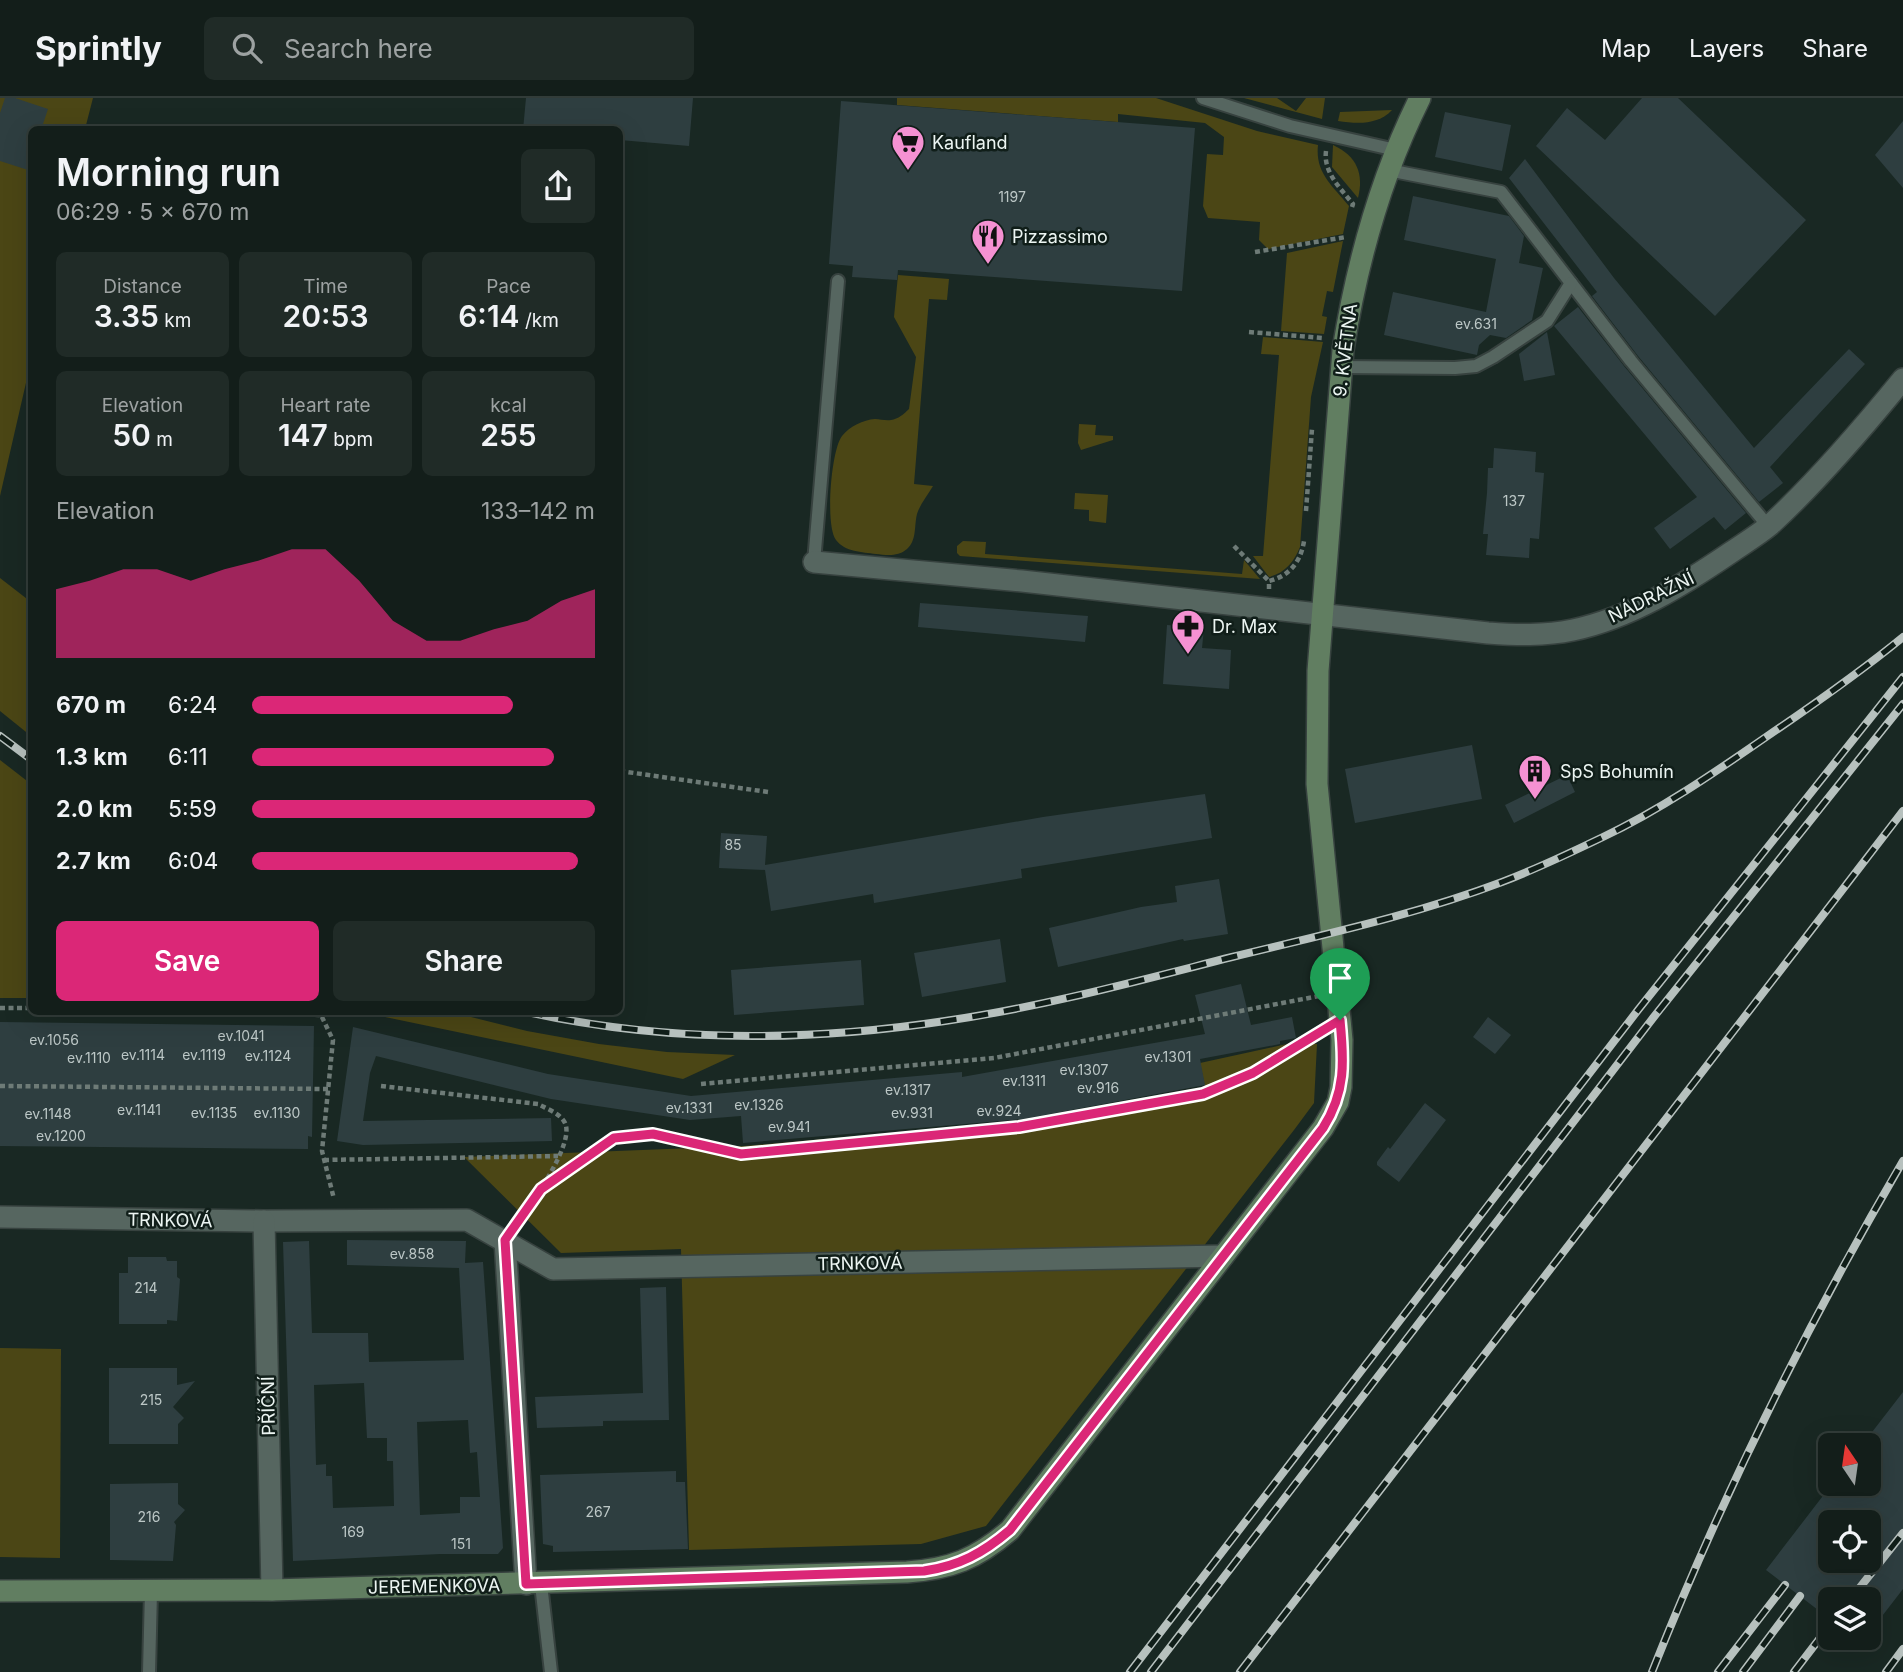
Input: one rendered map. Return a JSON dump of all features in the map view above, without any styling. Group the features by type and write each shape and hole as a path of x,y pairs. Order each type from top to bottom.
{"street":[{"name":"9. KVĚTNA","path":"1341,1030 1317,784 1318,671 1341,367 1350,300 1366,234 1392,160 1420,98"},
{"name":"NÁDRAŽNÍ","path":"1322,614 1513,634 1549,634 1574,630 1626,612 1695,577 1768,526 1861,431 1903,379"},
{"path":"814,562 1022,581 1322,614"},
{"name":"JEREMENKOVA","path":"0,1591 272,1590 907,1572 943,1568 976,1556 1010,1530 1332,1114 1341,1087 1341,1030"},
{"name":"TRNKOVÁ","path":"0,1217 264,1221 467,1220 553,1269 1223,1256"},
{"name":"PŘÍČNÍ","path":"264,1221 272,1590"},
{"path":"505,1240 533,1584"}],"lane":[{"path":"1203,98 1392,160 1501,192 1631,361 1768,526"},
{"path":"814,562 838,281"},
{"path":"1341,367 1476,366 1547,321 1571,283"},
{"path":"533,1584 551,1672"},
{"path":"149,1672 151,1591"}],"path":[{"path":"1255,252 1346,237"},
{"path":"1249,332 1327,339"},
{"path":"1234,546 1269,581"},
{"path":"623,772 768,792"},
{"path":"701,1084 994,1059 1337,992"},
{"path":"0,1008 28,1008"},
{"path":"321,1015 334,1040 322,1151 340,1220"},
{"path":"541,1189 614,1138 653,1134 741,1154 1019,1127 1203,1094 1341,1030"},
{"path":"0,1086 328,1089"},
{"path":"381,1086 538,1104 559,1116 566,1125 567,1139 541,1189 505,1240"},
{"path":"324,1160 558,1156"}],"shaded area":[{"path":"0,98 93,98 86,126 28,126 28,374 0,496"},
{"path":"897,98 1156,98 1257,131 1318,145 1322,171 1349,206 1343,234 1268,249 1259,240 1260,222 1208,218 1203,206 1207,154 1223,155 1224,137 1205,123 1118,114 1118,122 897,105"},
{"path":"1244,98 1277,98 1296,111 1306,98 1325,98 1322,119"},
{"path":"1392,110 1374,121 1338,121 1340,112"},
{"path":"1333,145 1348,155 1357,167 1360,181 1358,198 1332,167"},
{"path":"1343,241 1333,292 1327,291 1322,316 1327,317 1324,334 1281,331 1287,253"},
{"path":"898,275 949,279 947,300 929,299 914,484 933,486 918,510 914,537 910,545 900,553 888,555 854,551 840,544 833,532 830,505 835,456 845,432 866,421 896,419 909,409 916,357 894,317"},
{"path":"1263,337 1323,342 1311,397 1300,547 1288,566 1269,577 1253,556 1263,556 1279,355 1261,354"},
{"path":"1079,424 1096,425 1095,435 1113,436 1113,440 1081,450 1078,443"},
{"path":"1075,493 1108,495 1106,523 1089,521 1089,510 1074,509"},
{"path":"963,541 986,542 985,554 1242,574 1244,560 1260,579 960,556 957,546"},
{"path":"0,578 28,600 28,734 0,711"},
{"path":"0,760 28,782 28,998 0,998"},
{"path":"375,1015 463,1015 527,1031 599,1044 667,1052 735,1055 683,1079"},
{"path":"1296,1042 1317,1044 1314,1103 1294,1130 986,1526 921,1544 689,1550 681,1249 561,1253 464,1157 744,1146 1020,1122 1205,1087 1200,1063"},
{"path":"0,1348 61,1349 60,1558 0,1557"}],"building":[{"path":"5,98 15,98 48,109 42,126 28,126 28,170 0,161 0,113"},
{"path":"526,98 693,98 689,146 623,140 623,126 523,126"},
{"path":"1642,98 1678,98 1806,220 1715,316 1536,146 1567,108 1605,140"},
{"path":"841,101 1195,128 1182,291 898,270 897,280 852,277 853,266 829,264"},
{"path":"1445,112 1511,125 1502,171 1435,157"},
{"path":"1903,121 1903,188 1875,155"},
{"path":"1525,159 1614,278 1754,448 1849,349 1865,364 1770,467 1783,483 1759,502 1638,356 1592,296 1597,292 1509,178"},
{"path":"1413,196 1509,216 1524,236 1519,263 1543,268 1532,320 1506,338 1490,335 1479,345 1477,355 1384,335 1393,292 1486,312 1496,259 1404,240"},
{"path":"1578,307 1746,513 1725,530 1714,517 1670,549 1654,528 1697,497 1554,326"},
{"path":"1547,332 1555,375 1524,381 1519,354"},
{"path":"1494,448 1536,452 1535,472 1544,473 1539,539 1530,538 1529,558 1486,555 1488,534 1483,534 1488,468 1493,468"},
{"path":"920,603 1088,616 1085,642 918,627"},
{"path":"1167,625 1204,628 1202,648 1231,650 1229,689 1163,684"},
{"path":"1472,745 1482,799 1355,823 1345,769"},
{"name":"SpS Bohumín","path":"1567,775 1575,792 1514,823 1505,805"},
{"path":"1205,794 1212,838 1021,869 1022,878 874,903 873,894 771,911 765,870 719,868 721,833 767,836 765,865 1043,817"},
{"path":"1219,879 1228,934 1183,939 1058,967 1049,928 1141,907 1177,902 1175,886"},
{"path":"1000,939 1006,982 922,997 914,953"},
{"path":"861,960 864,1005 734,1015 731,970"},
{"path":"1241,984 1251,1025 1292,1017 1296,1038 1280,1041 1280,1044 1200,1059 1205,1085 1023,1119 743,1143 741,1116 690,1120 551,1099 376,1056 370,1073 363,1121 551,1118 552,1141 363,1145 337,1141 353,1027 548,1074 691,1096 962,1072 962,1077 1205,1034 1195,995"},
{"path":"1488,1017 1511,1035 1495,1054 1473,1037"},
{"path":"0,1022 314,1026 312,1137 308,1136 308,1149 0,1146"},
{"path":"1425,1103 1446,1120 1399,1182 1377,1165 1377,1162"},
{"path":"347,1240 466,1241 465,1263 483,1262 503,1548 498,1554 293,1561 283,1242 309,1241 312,1333 368,1333 369,1362 464,1360 459,1268 347,1265","holes":["364,1383 367,1438 387,1438 387,1461 393,1461 394,1506 333,1508 332,1476 326,1476 326,1464 316,1465 314,1385","468,1420 470,1453 477,1452 480,1497 460,1497 460,1513 420,1515 417,1422"]},
{"path":"128,1257 166,1257 167,1261 177,1261 177,1277 180,1279 177,1321 167,1320 167,1324 119,1324 119,1273 128,1273"},
{"path":"666,1287 669,1420 603,1421 603,1426 537,1428 535,1397 643,1393 640,1288"},
{"path":"109,1368 177,1368 177,1385 195,1381 173,1407 184,1418 178,1424 178,1444 109,1444"},
{"path":"1903,1392 1903,1589 1881,1617 1881,1587 1818,1587 1818,1610 1766,1570 1823,1496 1881,1496 1881,1433 1871,1433"},
{"path":"676,1471 676,1482 685,1482 688,1549 553,1552 553,1546 543,1544 540,1475"},
{"path":"178,1483 178,1504 185,1510 174,1522 173,1561 110,1560 110,1484"}],"railway":[{"path":"542,1015 630,1029 735,1036 841,1033 893,1028 1053,1001 1402,914 1515,877 1645,815 1707,777 1801,713 1903,637"},
{"path":"1130,1672 1638,1010 1903,677"},
{"path":"1151,1672 1653,1018 1903,704"},
{"path":"0,736 28,757"},
{"path":"1240,1672 1903,811"},
{"path":"1652,1672 1707,1541 1768,1412 1833,1285 1903,1161"},
{"path":"1860,1587 1903,1533"},
{"path":"1718,1672 1785,1585"},
{"path":"1743,1672 1800,1596"},
{"path":"1794,1672 1818,1641"},
{"path":"1886,1672 1903,1649"}],"place":[{"name":"Kaufland","path":"908,172"},
{"name":"Pizzassimo","path":"988,266"},
{"name":"Dr. Max","path":"1188,656"},
{"name":"SpS Bohumín","path":"1535,801"}],"route":[{"path":"1340,1020 1341,1087 1338,1102 1323,1128 1010,1530 986,1550 960,1563 924,1571 526,1584 505,1240 541,1189 614,1138 653,1134 741,1154 1019,1127 1203,1094 1253,1073 1340,1020"}]}
